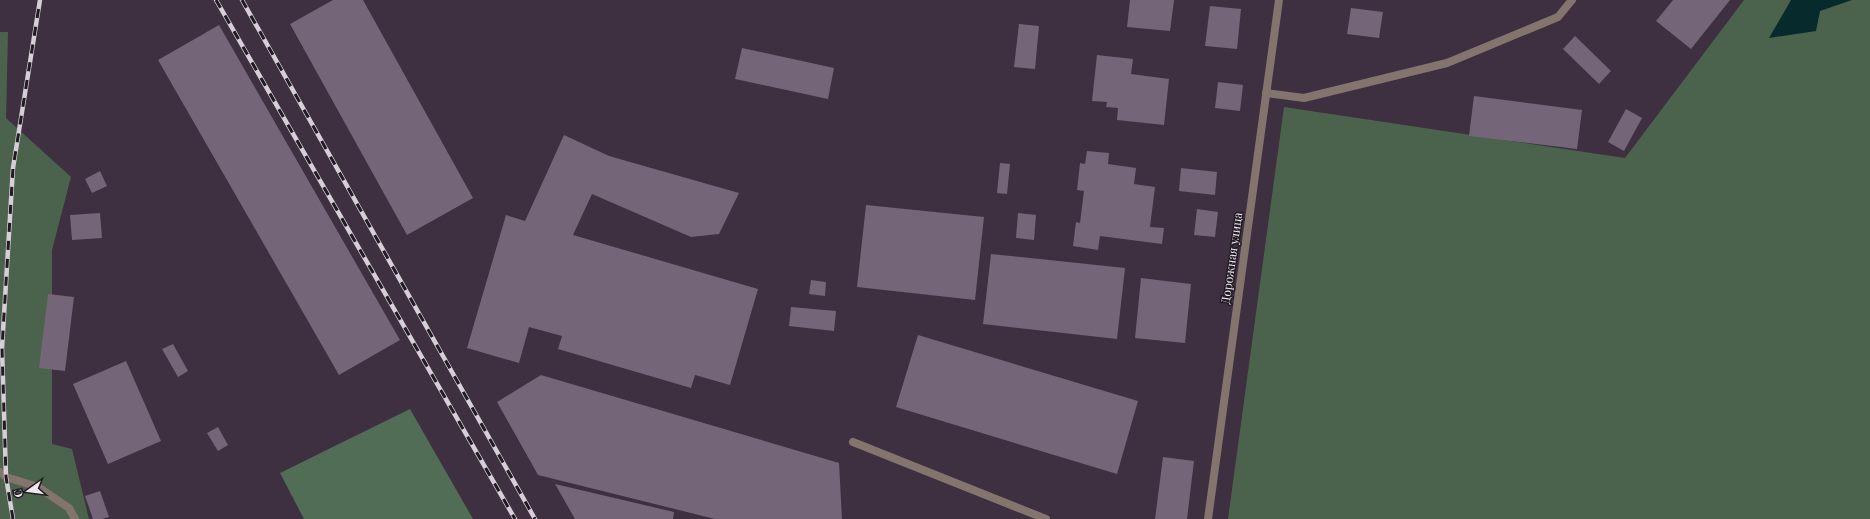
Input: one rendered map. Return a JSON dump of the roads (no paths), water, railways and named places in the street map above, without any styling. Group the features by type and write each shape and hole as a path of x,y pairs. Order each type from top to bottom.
{"street":[{"name":"Дорожная улица","path":"1208,519 1280,0"},
{"path":"1266,93 1304,98 1447,63 1558,17 1572,0"},
{"path":"853,442 1046,519"},
{"path":"0,472 6,477 38,487 69,508 74,519"}],"railway":[{"path":"13,519 6,477 2,348 13,168 40,0"},
{"path":"216,0 515,519"},
{"path":"242,0 535,519"}]}
